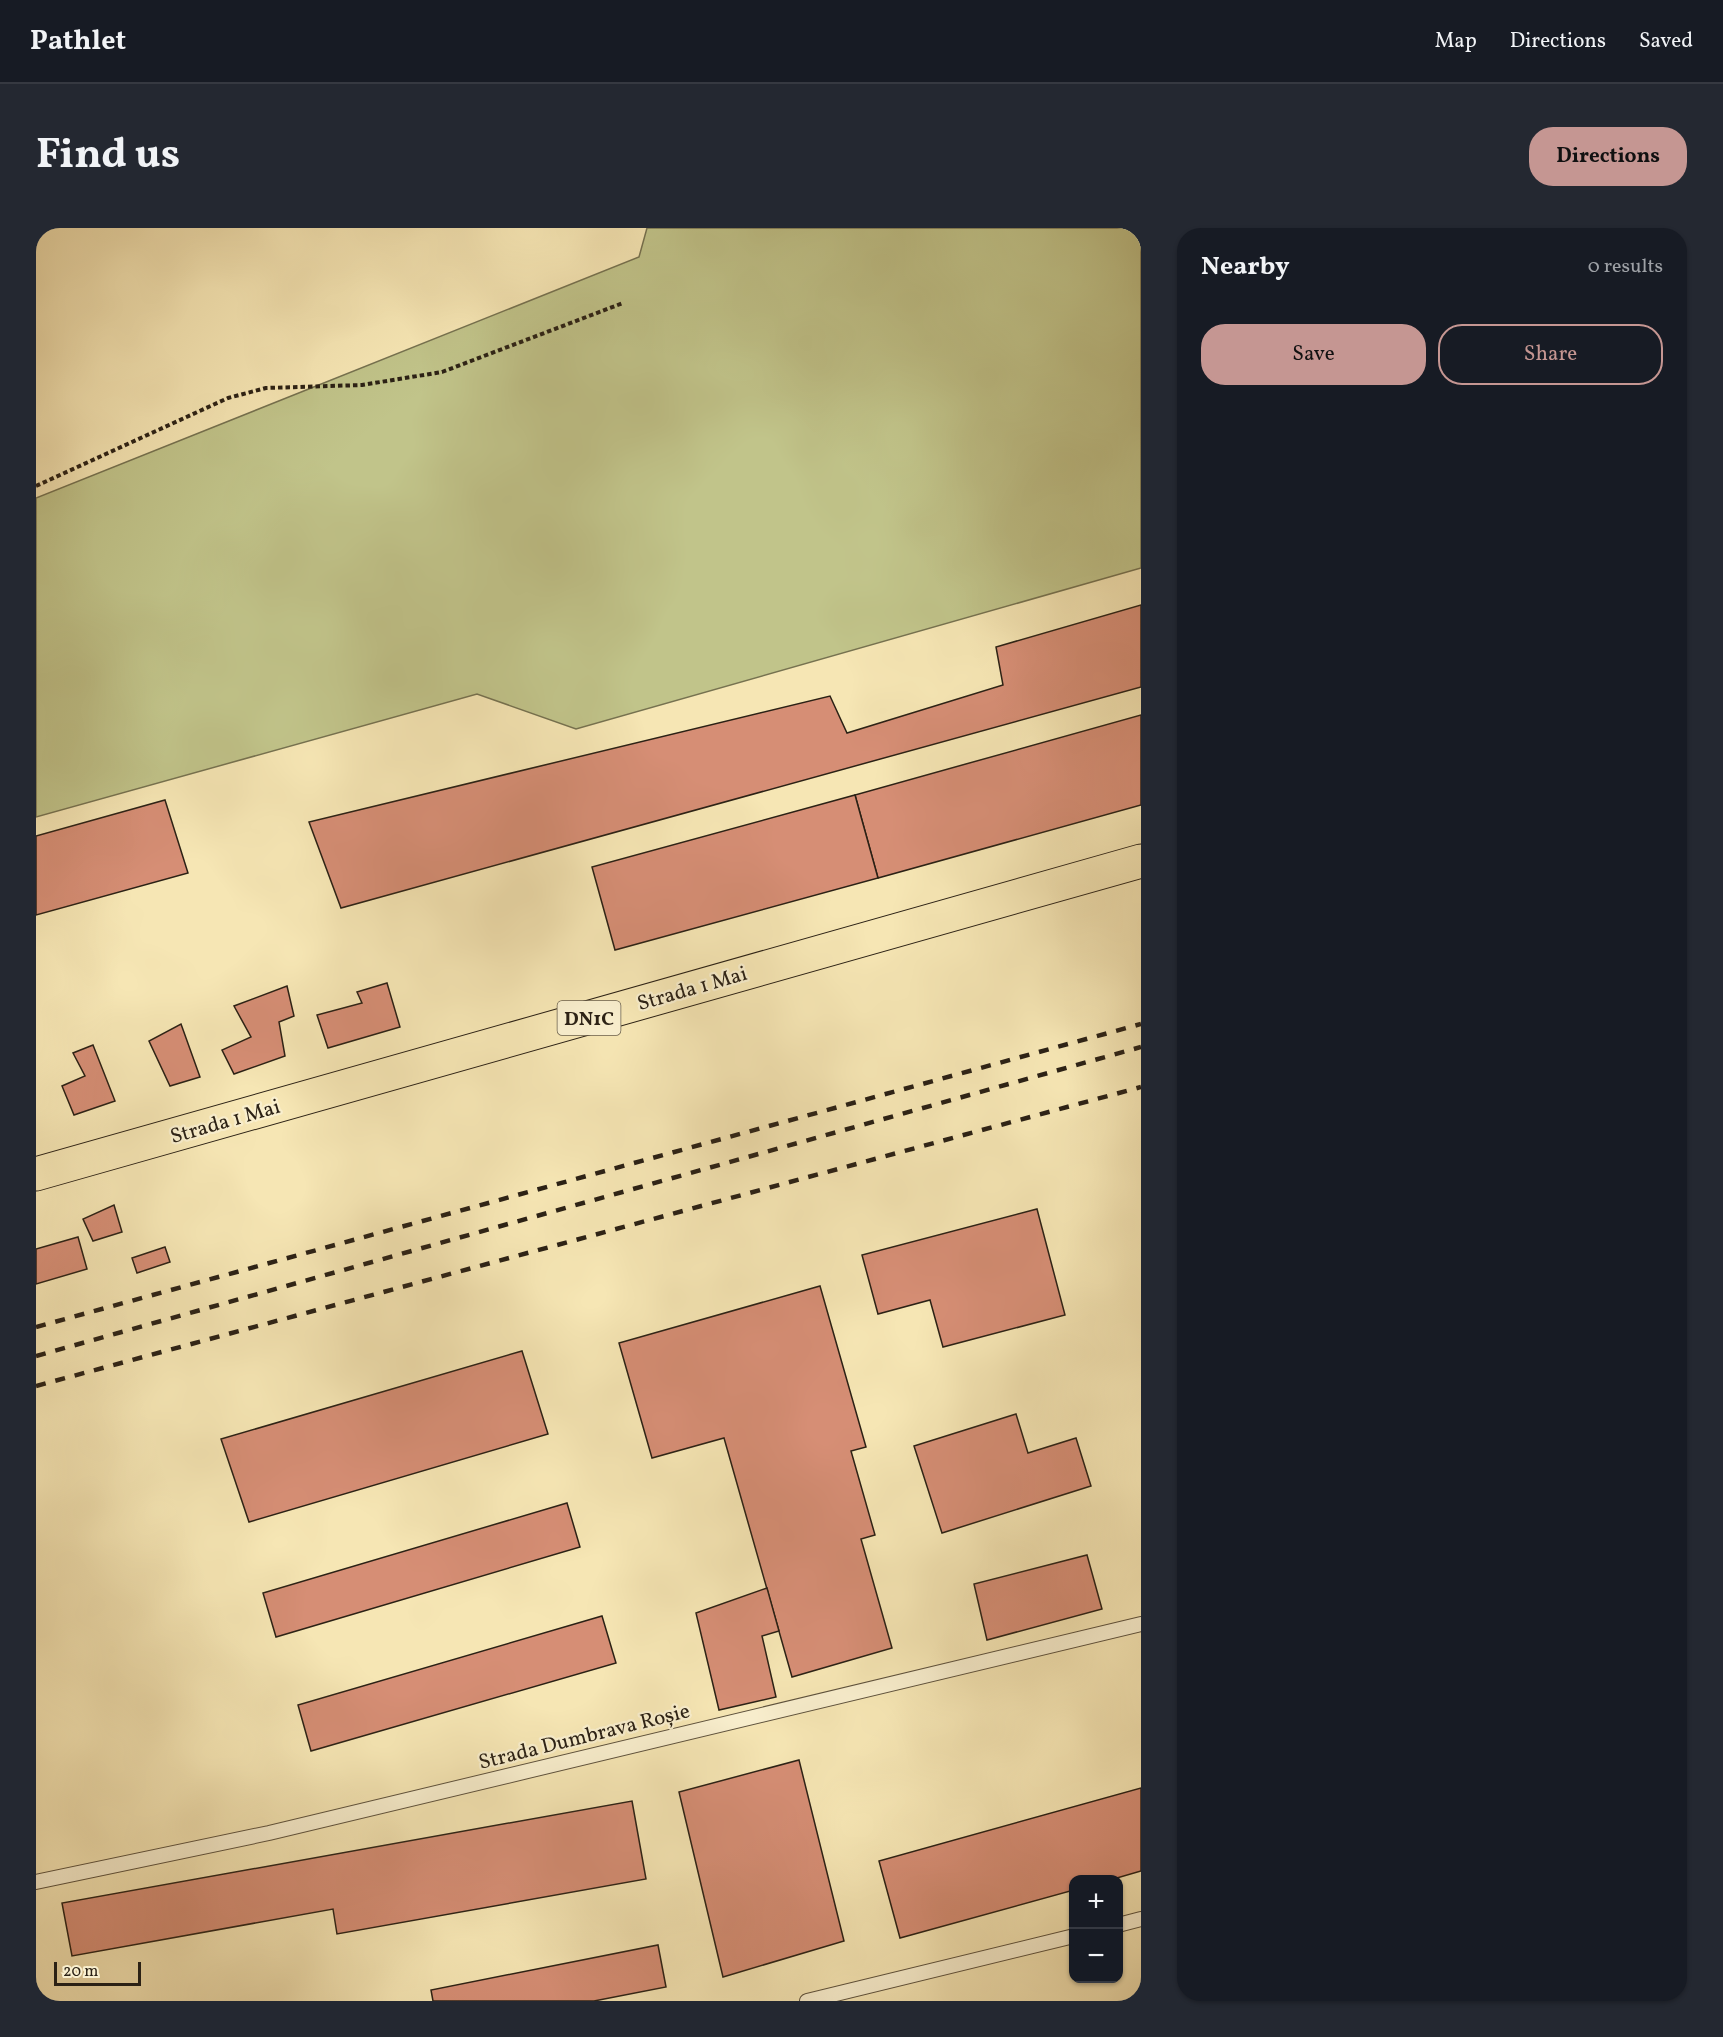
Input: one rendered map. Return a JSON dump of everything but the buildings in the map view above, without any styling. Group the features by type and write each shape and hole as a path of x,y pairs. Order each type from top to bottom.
{"highway":[{"name":"Strada 1 Mai","path":"36,1174 1141,861"}],"lane":[{"name":"Strada Dumbrava Roșie","path":"36,1882 280,1830 1141,1624"},
{"path":"1123,1924 1141,1919"},
{"path":"807,2001 1069,1937"}],"path":[{"path":"36,486 228,398 266,388 362,386 442,372 623,303"}],"green space":[{"path":"647,228 1141,228 1141,568 576,729 477,694 36,817 36,498 639,257"}],"railway":[{"path":"36,1327 1141,1024"},
{"path":"36,1356 1141,1047"},
{"path":"36,1386 1141,1087"}]}
